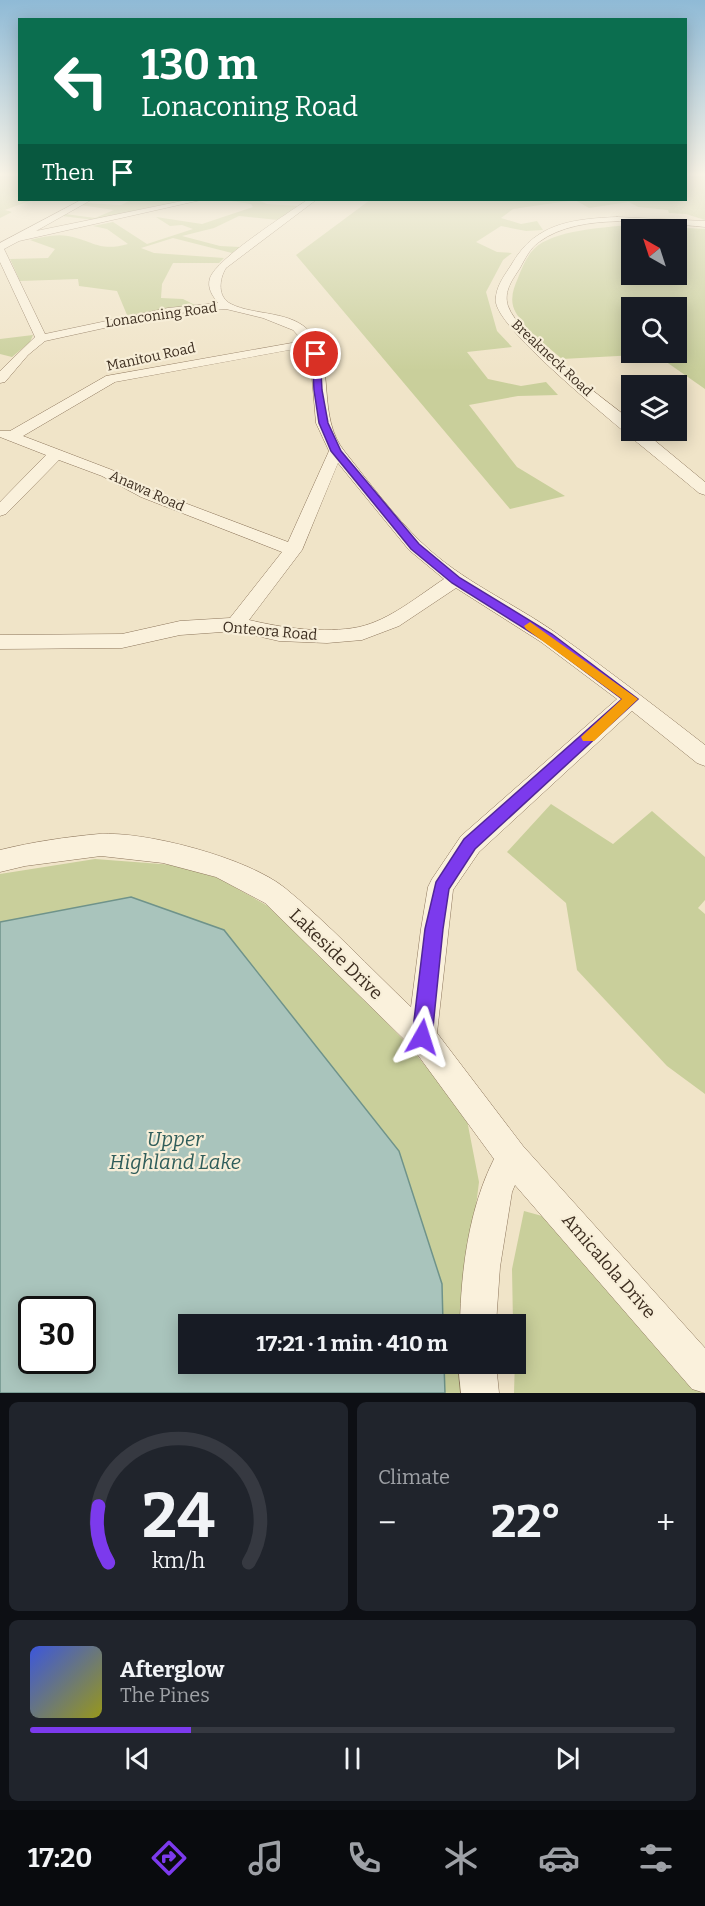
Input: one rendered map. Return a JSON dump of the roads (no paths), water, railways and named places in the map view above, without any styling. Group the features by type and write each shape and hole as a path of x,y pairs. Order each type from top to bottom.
{"street":[{"path":"226,306 216,296 214,275 222,266 256,241"},
{"name":"Breakneck Road","path":"533,241 502,288 502,306 510,320 531,342 621,420"},
{"path":"0,251 41,338"},
{"name":"Lonaconing Road","path":"0,378 24,352 41,338 157,313 226,306 267,316 297,327 306,335 310,343"},
{"path":"310,343 316,354 323,423 336,451 415,546 456,580 548,637 705,757"},
{"name":"Manitou Road","path":"6,434 111,379 310,343"},
{"name":"Anawa Road","path":"6,434 107,473 147,494 293,550"},
{"name":"Breakneck Road","path":"645,441 705,490"},
{"path":"236,624 293,550 336,451"},
{"path":"0,511 56,454"},
{"name":"Onteora Road","path":"0,642 122,641 180,628 236,624 279,634 327,636 362,633 392,621 456,580"},
{"path":"422,1037 441,887 470,844 631,699"},
{"name":"Lakeside Drive","path":"0,861 25,855 100,845 163,852 221,867 274,895 422,1037 512,1156"},
{"path":"479,1314 482,1267 496,1190 512,1156"},
{"name":"Amicalola Drive","path":"512,1156 705,1376"},
{"path":"478,1374 480,1393"}],"water":[{"name":"Upper Highland Lake","path":"131,897 224,930 399,1151 442,1284 443,1314 178,1314 178,1374 444,1374 445,1393 0,1393 0,922"}]}
